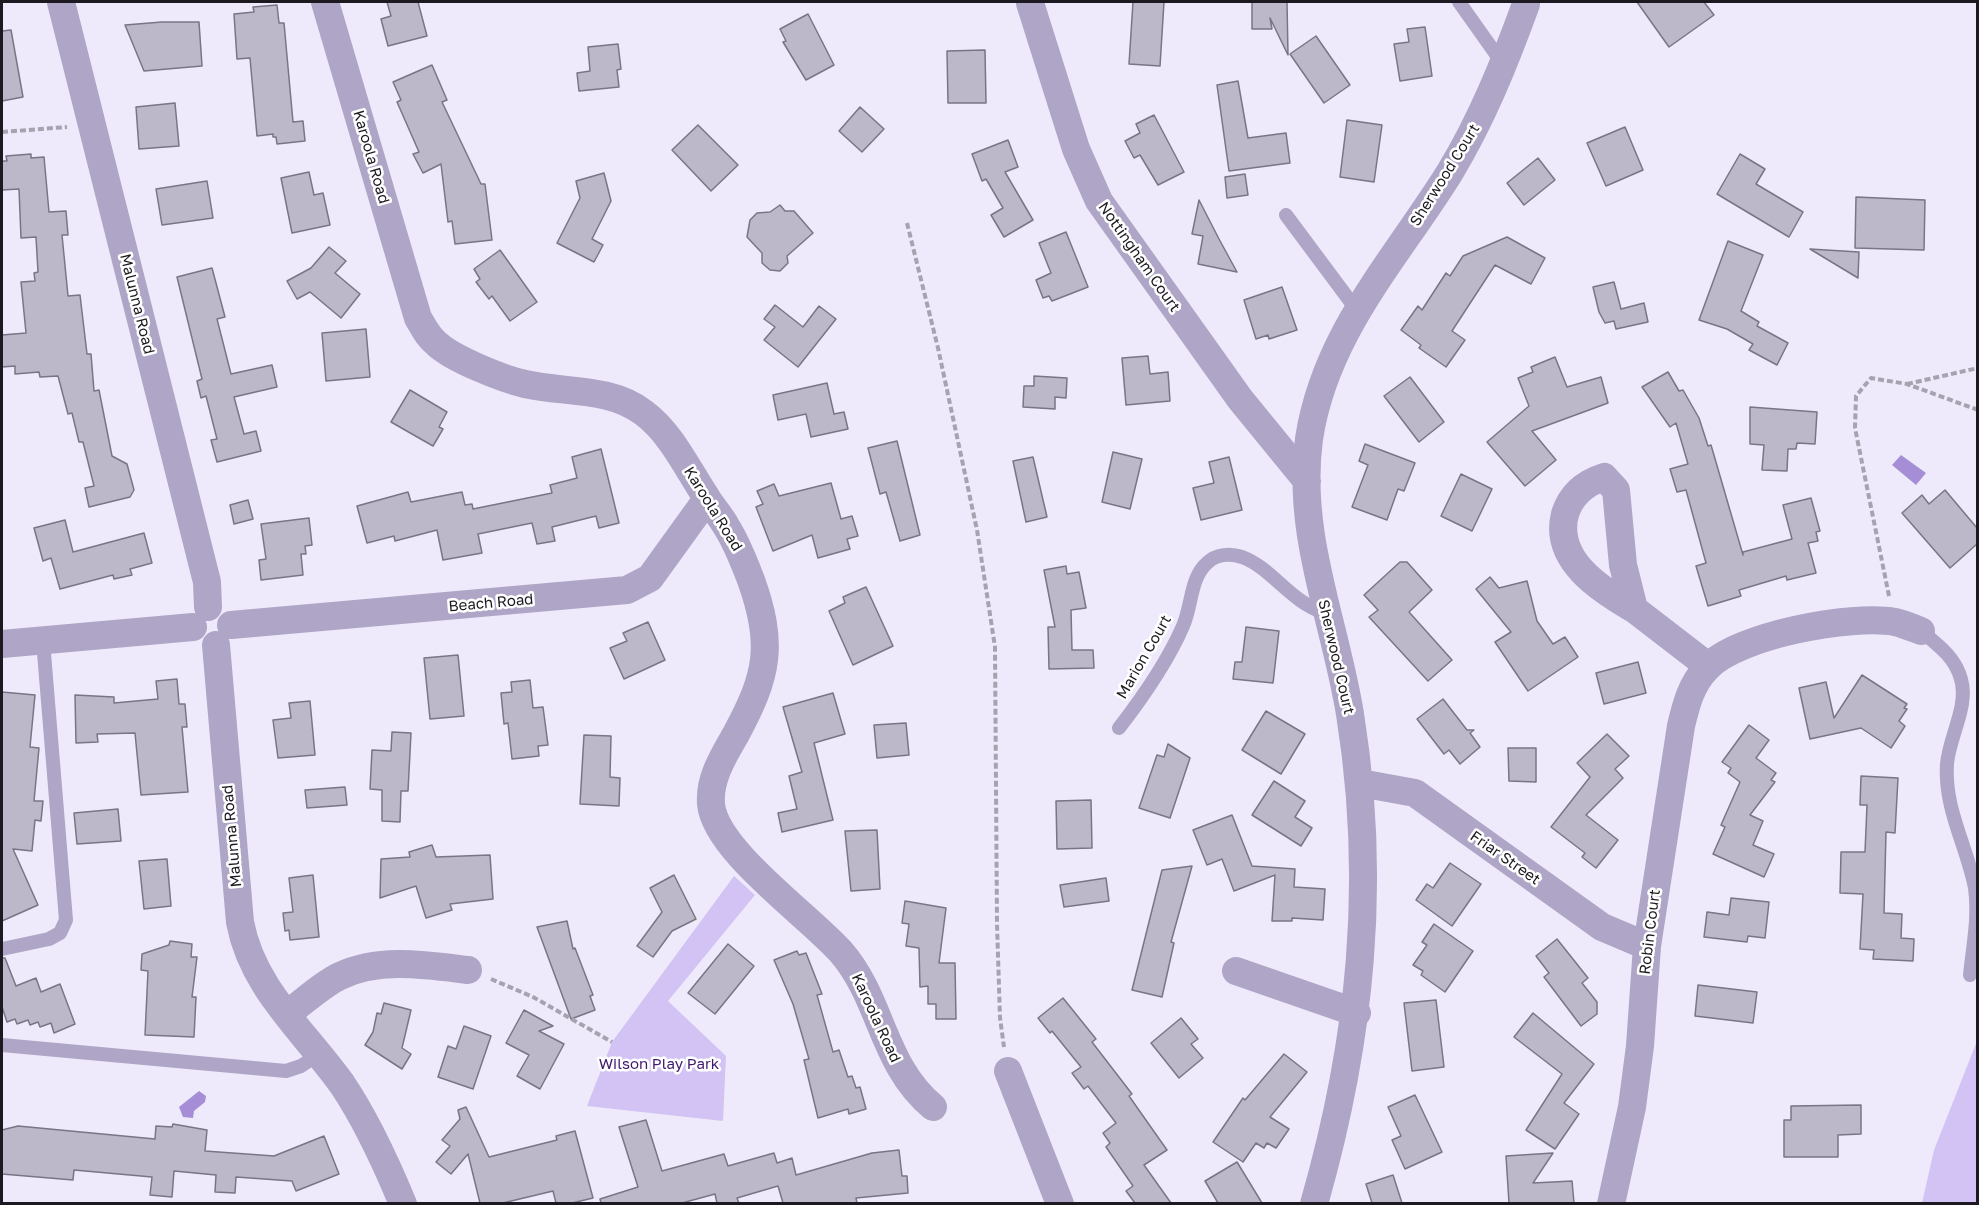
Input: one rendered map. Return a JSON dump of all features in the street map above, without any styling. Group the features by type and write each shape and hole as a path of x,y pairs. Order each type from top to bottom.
{"street":[{"name":"Malunna Road","path":"62,2 207,582 201,617"},
{"name":"Karoola Road","path":"325,2 418,318 426,333 439,346 456,356 524,384 594,393 624,401 645,414 663,431 727,527 744,561 765,624 767,645 763,668 753,699 722,759 713,782 711,801 714,818 723,835 739,854 843,955 857,975 901,1071 917,1094 933,1107"},
{"name":"Nottingham Court","path":"1030,3 1076,149 1099,201 1240,399 1307,480"},
{"name":"Sherwood Court","path":"1314,1203 1340,1109 1357,1013 1363,953 1364,881 1360,783 1338,655 1325,613 1311,542 1307,480 1310,439 1329,363 1356,309 1452,168 1479,121 1526,4"},
{"name":"Beach Road","path":"223,635 627,590 650,578 707,499"},
{"path":"1634,609 1708,666"},
{"path":"2,644 43,641 201,617 198,639 203,643 223,635"},
{"name":"Robin Court","path":"1611,1203 1632,1107 1640,1046 1647,946 1681,726 1688,699 1708,666 1737,647 1783,632 1865,620 1894,622 1922,631"},
{"name":"Malunna Road","path":"223,635 240,922 248,956 255,970 287,1014 343,1086 366,1126 403,1203"},
{"name":"Friar Street","path":"1360,783 1414,793 1602,927 1647,946"},
{"path":"287,1014 340,976 364,969 420,964 468,969"},
{"path":"1236,971 1357,1013"},
{"path":"1008,1071 1060,1203"}],"lane":[{"path":"1459,2 1503,64"},
{"path":"1286,215 1356,309"},
{"name":"Marion Court","path":"1119,728 1145,694 1182,628 1197,577 1208,561 1229,554 1243,557 1308,607 1325,613"},
{"path":"1922,631 1954,660 1962,681 1961,705 1947,763 1947,798 1975,891 1977,915 1970,975"},
{"path":"2,950 49,939 60,933 66,920 43,641"},
{"path":"2,1045 286,1071 301,1066 319,1054"}],"path":[{"path":"2,132 92,125"},
{"path":"907,223 938,348 976,530 995,647 993,745 1000,1018 1008,1071"},
{"path":"1907,384 1977,368"},
{"path":"1894,622 1856,428 1856,396 1871,378 1907,384 1977,410"},
{"path":"468,969 533,997 612,1042"}],"green space":[{"name":"Wilson Play Park","path":"734,876 755,895 668,1001 726,1056 723,1121 587,1106 612,1042"},
{"path":"1977,1041 1977,1203 1922,1203 1934,1150"}],"shaded area":[{"path":"1901,455 1926,473 1916,485 1892,465"},
{"path":"199,1091 206,1096 205,1102 194,1111 193,1118 183,1117 179,1107"}],"building":[{"path":"387,2 418,2 427,36 388,46 381,19 391,16"},
{"path":"1133,2 1164,2 1160,66 1129,64"},
{"path":"1252,2 1287,2 1288,55 1270,18 1272,29 1252,29"},
{"path":"1637,2 1704,2 1714,15 1669,47"},
{"path":"277,5 279,23 284,23 293,122 303,121 305,141 277,144 273,134 257,136 250,58 237,59 234,14 254,12 253,7"},
{"path":"808,14 834,65 806,80 783,42 786,41 780,29"},
{"path":"199,22 202,66 144,71 125,25"},
{"path":"1425,27 1432,76 1400,81 1394,44 1409,42 1407,29"},
{"path":"11,30 23,97 2,101 2,31"},
{"path":"1316,36 1350,85 1324,103 1290,54"},
{"path":"618,44 621,69 617,70 619,87 579,91 577,73 590,71 588,47"},
{"path":"985,50 986,103 948,103 947,51"},
{"path":"432,65 447,100 442,102 481,184 485,184 492,240 455,244 452,221 448,222 441,164 423,173 413,154 419,152 397,102 401,100 393,82"},
{"path":"1238,81 1248,138 1286,133 1290,163 1229,171 1217,85"},
{"path":"175,103 179,146 139,149 136,107"},
{"path":"860,107 884,129 862,152 839,131"},
{"path":"1154,115 1184,172 1158,185 1140,155 1134,158 1125,141 1140,133 1136,124"},
{"path":"1347,120 1382,125 1374,182 1340,177"},
{"path":"698,125 738,165 711,191 672,150"},
{"path":"1625,127 1643,170 1606,186 1587,143"},
{"path":"1008,140 1018,167 1005,172 1033,220 1004,237 991,215 1003,208 986,179 982,181 972,154"},
{"path":"31,154 31,158 44,157 49,212 66,211 68,235 62,235 68,296 80,295 87,354 91,354 94,391 99,390 112,456 127,464 134,490 130,497 89,507 85,488 94,486 83,442 79,442 72,413 68,414 58,376 40,377 39,372 15,374 15,366 2,367 2,335 26,333 21,282 35,281 34,273 38,272 36,237 21,238 19,189 2,190 2,161 7,161 6,156"},
{"path":"1740,154 1765,169 1756,184 1803,212 1789,237 1717,194"},
{"path":"1538,158 1555,180 1524,205 1507,183"},
{"path":"309,172 314,195 323,193 330,225 292,233 281,178"},
{"path":"604,173 611,201 592,239 603,245 594,262 557,243 580,198 576,181"},
{"path":"1245,174 1248,195 1227,198 1225,177"},
{"path":"207,181 213,218 162,225 156,189"},
{"path":"1856,197 1925,200 1924,250 1855,248"},
{"path":"1199,200 1237,272 1198,264 1203,236 1192,234"},
{"path":"780,205 785,211 794,211 813,233 787,256 788,263 780,271 770,270 762,263 762,253 747,237 750,220 757,213 770,212"},
{"path":"1066,232 1088,287 1052,301 1049,296 1043,298 1036,280 1051,273 1039,243"},
{"path":"1507,237 1545,258 1531,284 1495,265 1452,331 1465,340 1446,367 1419,348 1421,345 1401,330 1418,306 1422,310 1446,273 1450,276 1463,256"},
{"path":"1728,241 1763,255 1741,311 1759,322 1757,326 1788,343 1777,365 1749,350 1753,344 1727,329 1699,320"},
{"path":"329,247 346,261 335,273 360,294 341,318 310,292 297,299 287,281 311,268"},
{"path":"1810,249 1859,252 1858,278"},
{"path":"500,250 537,302 510,321 492,296 489,299 476,282 480,279 474,269"},
{"path":"212,268 225,317 217,319 231,374 272,365 277,387 234,397 244,434 256,431 261,451 217,462 211,440 217,439 206,396 201,398 197,381 202,379 177,277"},
{"path":"1614,282 1621,309 1644,303 1648,322 1616,329 1614,321 1605,323 1599,312 1593,287"},
{"path":"1282,287 1297,330 1269,339 1268,335 1256,339 1244,300"},
{"path":"775,305 803,327 819,306 836,319 798,367 764,340 775,327 764,319"},
{"path":"366,329 370,377 326,381 322,333"},
{"path":"1148,356 1150,374 1168,372 1170,401 1126,405 1122,358"},
{"path":"1555,357 1567,387 1601,377 1608,403 1532,431 1556,460 1525,486 1487,442 1529,406 1518,378 1533,372 1531,367"},
{"path":"1668,372 1679,391 1683,390 1699,418 1708,446 1711,445 1743,555 1743,552 1792,539 1783,505 1811,498 1820,531 1816,532 1818,541 1808,543 1816,573 1787,580 1786,576 1739,590 1741,596 1708,606 1696,566 1706,563 1686,490 1677,492 1670,469 1688,464 1676,423 1670,427 1642,387"},
{"path":"1034,376 1067,378 1066,398 1055,397 1055,409 1023,407 1024,386 1034,386"},
{"path":"1410,377 1444,422 1419,442 1384,396"},
{"path":"827,383 834,414 844,412 848,429 811,437 806,414 778,420 773,395"},
{"path":"410,390 447,412 439,427 443,429 433,446 391,422"},
{"path":"1750,407 1817,412 1815,444 1797,443 1796,449 1788,449 1787,471 1762,470 1764,445 1750,444"},
{"path":"897,441 920,535 900,541 886,492 880,494 868,448"},
{"path":"1365,444 1415,463 1404,491 1398,489 1387,520 1352,507 1368,465 1359,461"},
{"path":"601,449 619,523 599,528 596,516 552,527 555,541 537,544 532,523 478,534 482,553 443,560 437,530 395,541 394,536 367,543 357,506 408,492 411,502 462,492 465,505 472,504 473,509 552,493 550,485 577,478 572,457"},
{"path":"1113,452 1142,459 1130,509 1102,502"},
{"path":"1033,457 1047,517 1026,522 1013,461"},
{"path":"1229,457 1242,510 1201,520 1193,488 1214,483 1209,462"},
{"path":"1461,474 1492,489 1472,531 1441,516"},
{"path":"831,483 841,519 852,516 858,536 847,539 850,549 818,558 812,535 773,551 756,507 763,504 757,491 774,484 779,496"},
{"path":"1945,490 1977,528 1977,544 1950,568 1902,513 1922,495 1929,504"},
{"path":"248,500 253,519 234,524 230,505"},
{"path":"309,518 312,545 305,546 306,554 301,554 303,575 261,580 259,560 266,559 261,524"},
{"path":"65,520 73,552 144,533 152,563 130,569 132,575 114,579 113,575 60,589 51,558 43,561 34,528"},
{"path":"1400,562 1407,562 1432,590 1409,612 1452,660 1428,681 1369,617 1378,610 1364,595"},
{"path":"1066,566 1067,574 1079,572 1086,608 1071,610 1072,650 1093,650 1094,668 1049,669 1048,627 1055,627 1044,570"},
{"path":"1490,577 1499,588 1527,581 1537,621 1553,644 1565,637 1578,657 1528,691 1495,642 1511,632 1476,589"},
{"path":"866,587 893,646 853,665 829,611 845,603 843,597"},
{"path":"648,622 665,660 624,679 610,648 627,641 623,633"},
{"path":"1246,627 1279,631 1273,683 1233,679 1235,662 1242,662"},
{"path":"458,655 464,716 430,719 424,658"},
{"path":"1638,662 1646,693 1604,704 1596,673"},
{"path":"1862,675 1907,704 1904,708 1907,709 1899,721 1905,726 1891,748 1861,728 1810,739 1799,688 1826,682 1834,718"},
{"path":"177,679 179,704 185,704 187,727 182,727 188,792 141,795 135,733 97,734 98,742 76,743 75,695 114,697 114,703 158,699 156,681"},
{"path":"530,680 533,708 543,707 548,745 538,746 539,756 512,759 508,723 504,724 501,693 512,692 511,682"},
{"path":"2,692 35,695 30,747 39,748 34,801 43,801 41,821 35,820 32,851 13,849 38,905 2,921"},
{"path":"833,693 845,734 814,743 833,820 782,832 778,813 797,809 789,776 802,772 783,707"},
{"path":"1443,699 1467,730 1474,730 1470,733 1480,747 1460,764 1449,750 1444,754 1417,719"},
{"path":"310,701 315,755 278,758 273,720 291,718 289,703"},
{"path":"1266,711 1305,734 1281,774 1242,750"},
{"path":"906,723 909,755 877,758 874,725"},
{"path":"1749,725 1769,740 1756,758 1776,773 1771,780 1775,782 1750,815 1763,821 1753,845 1774,854 1764,877 1713,854 1725,827 1721,825 1740,782 1728,773 1731,768 1722,762"},
{"path":"392,732 411,733 408,791 401,791 400,822 382,821 382,790 370,789 372,750 391,751"},
{"path":"1607,734 1629,756 1615,769 1623,778 1586,815 1618,840 1596,868 1582,857 1585,853 1551,827 1590,777 1577,763"},
{"path":"584,735 611,736 610,777 620,778 619,806 580,804"},
{"path":"1168,744 1190,758 1170,818 1139,808 1157,755 1164,757"},
{"path":"1508,748 1536,748 1536,782 1509,781"},
{"path":"1861,776 1898,778 1895,833 1886,832 1884,913 1902,914 1901,938 1914,939 1913,961 1873,959 1874,950 1860,949 1863,894 1840,893 1841,852 1865,852 1867,805 1860,805"},
{"path":"1274,781 1305,801 1295,817 1312,828 1301,846 1252,815"},
{"path":"345,787 347,805 307,808 305,790"},
{"path":"1091,800 1092,848 1057,849 1056,801"},
{"path":"118,809 121,841 77,844 74,813"},
{"path":"1232,815 1252,866 1295,869 1294,887 1325,889 1323,920 1292,918 1292,921 1272,921 1275,875 1234,891 1222,859 1207,865 1193,830"},
{"path":"877,830 880,889 851,891 845,831"},
{"path":"432,845 436,857 490,855 493,899 450,904 452,910 426,918 416,886 380,898 381,859 410,857 409,852"},
{"path":"167,859 171,906 144,909 139,861"},
{"path":"1450,863 1481,884 1452,926 1416,900 1427,884 1433,888"},
{"path":"1192,866 1171,942 1174,943 1162,997 1132,990 1162,870"},
{"path":"313,875 319,937 290,940 289,930 285,931 283,913 293,912 289,878"},
{"path":"674,875 696,919 672,931 653,957 637,946 662,912 650,888"},
{"path":"1106,878 1109,901 1064,907 1060,885"},
{"path":"1731,898 1769,902 1765,938 1748,936 1747,942 1704,937 1707,912 1729,915"},
{"path":"905,901 946,908 939,963 955,963 956,1019 936,1019 936,1004 928,1004 928,986 920,987 919,948 906,946 909,924 902,923"},
{"path":"567,921 573,949 575,948 593,995 590,996 595,1010 571,1019 537,927"},
{"path":"1434,924 1473,951 1445,992 1421,975 1423,971 1413,965 1427,945 1422,942"},
{"path":"1557,939 1588,978 1582,983 1597,1002 1597,1014 1581,1026 1544,977 1549,973 1536,956"},
{"path":"170,941 192,944 191,957 197,957 192,997 196,997 194,1037 145,1035 148,971 141,970 142,954 169,945"},
{"path":"728,944 754,966 715,1014 688,993"},
{"path":"797,951 799,955 806,953 822,994 817,995 833,1052 839,1050 848,1077 852,1076 856,1088 860,1087 866,1109 849,1114 848,1109 818,1118 804,1060 809,1059 793,1004 774,960"},
{"path":"2,958 5,958 16,986 36,978 41,992 60,984 75,1024 54,1033 51,1023 40,1027 38,1022 30,1025 28,1020 17,1024 15,1019 7,1022 2,1007"},
{"path":"1698,985 1757,992 1753,1023 1695,1016"},
{"path":"1063,998 1096,1039 1092,1042 1132,1094 1129,1096 1167,1150 1144,1165 1171,1203 1135,1203 1126,1191 1133,1186 1106,1147 1110,1143 1103,1133 1116,1123 1088,1086 1084,1089 1072,1073 1081,1067 1052,1031 1050,1033 1038,1018"},
{"path":"1436,1000 1444,1067 1412,1071 1404,1003"},
{"path":"384,1003 411,1010 402,1048 411,1054 402,1069 365,1045 373,1032 377,1013 381,1014"},
{"path":"524,1010 553,1026 539,1031 564,1044 540,1089 517,1076 529,1055 506,1043"},
{"path":"1533,1013 1594,1064 1564,1103 1579,1114 1555,1149 1526,1130 1562,1074 1514,1037"},
{"path":"1181,1018 1198,1039 1191,1044 1203,1058 1179,1078 1151,1043"},
{"path":"464,1026 491,1036 473,1089 438,1077 448,1046 456,1049"},
{"path":"1284,1054 1307,1072 1270,1117 1289,1129 1276,1148 1267,1143 1264,1148 1256,1143 1243,1162 1213,1142 1243,1098 1245,1100"},
{"path":"1415,1095 1442,1152 1405,1169 1392,1140 1401,1136 1388,1107"},
{"path":"1861,1105 1861,1134 1838,1135 1838,1157 1784,1157 1784,1120 1791,1120 1791,1106"},
{"path":"466,1107 489,1157 557,1140 556,1136 575,1131 593,1198 572,1203 556,1203 553,1191 503,1203 480,1203 468,1154 451,1174 436,1162 450,1146 442,1140 460,1119 458,1110"},
{"path":"646,1120 662,1171 724,1154 728,1166 774,1153 777,1163 792,1158 796,1175 872,1153 899,1150 902,1176 907,1176 908,1193 856,1198 857,1203 783,1203 778,1186 737,1198 739,1203 717,1203 715,1194 682,1203 601,1203 600,1199 638,1187 619,1127"},
{"path":"173,1124 207,1130 205,1151 274,1156 324,1136 339,1174 296,1191 292,1181 236,1177 235,1193 215,1192 216,1175 174,1171 172,1197 150,1195 152,1177 74,1170 73,1180 2,1174 2,1130 18,1126 155,1139 156,1126 172,1127"},
{"path":"1553,1153 1533,1183 1572,1181 1574,1203 1509,1203 1506,1156"},
{"path":"1237,1162 1262,1203 1218,1203 1205,1181"},
{"path":"1393,1175 1402,1203 1372,1203 1366,1184"}]}
